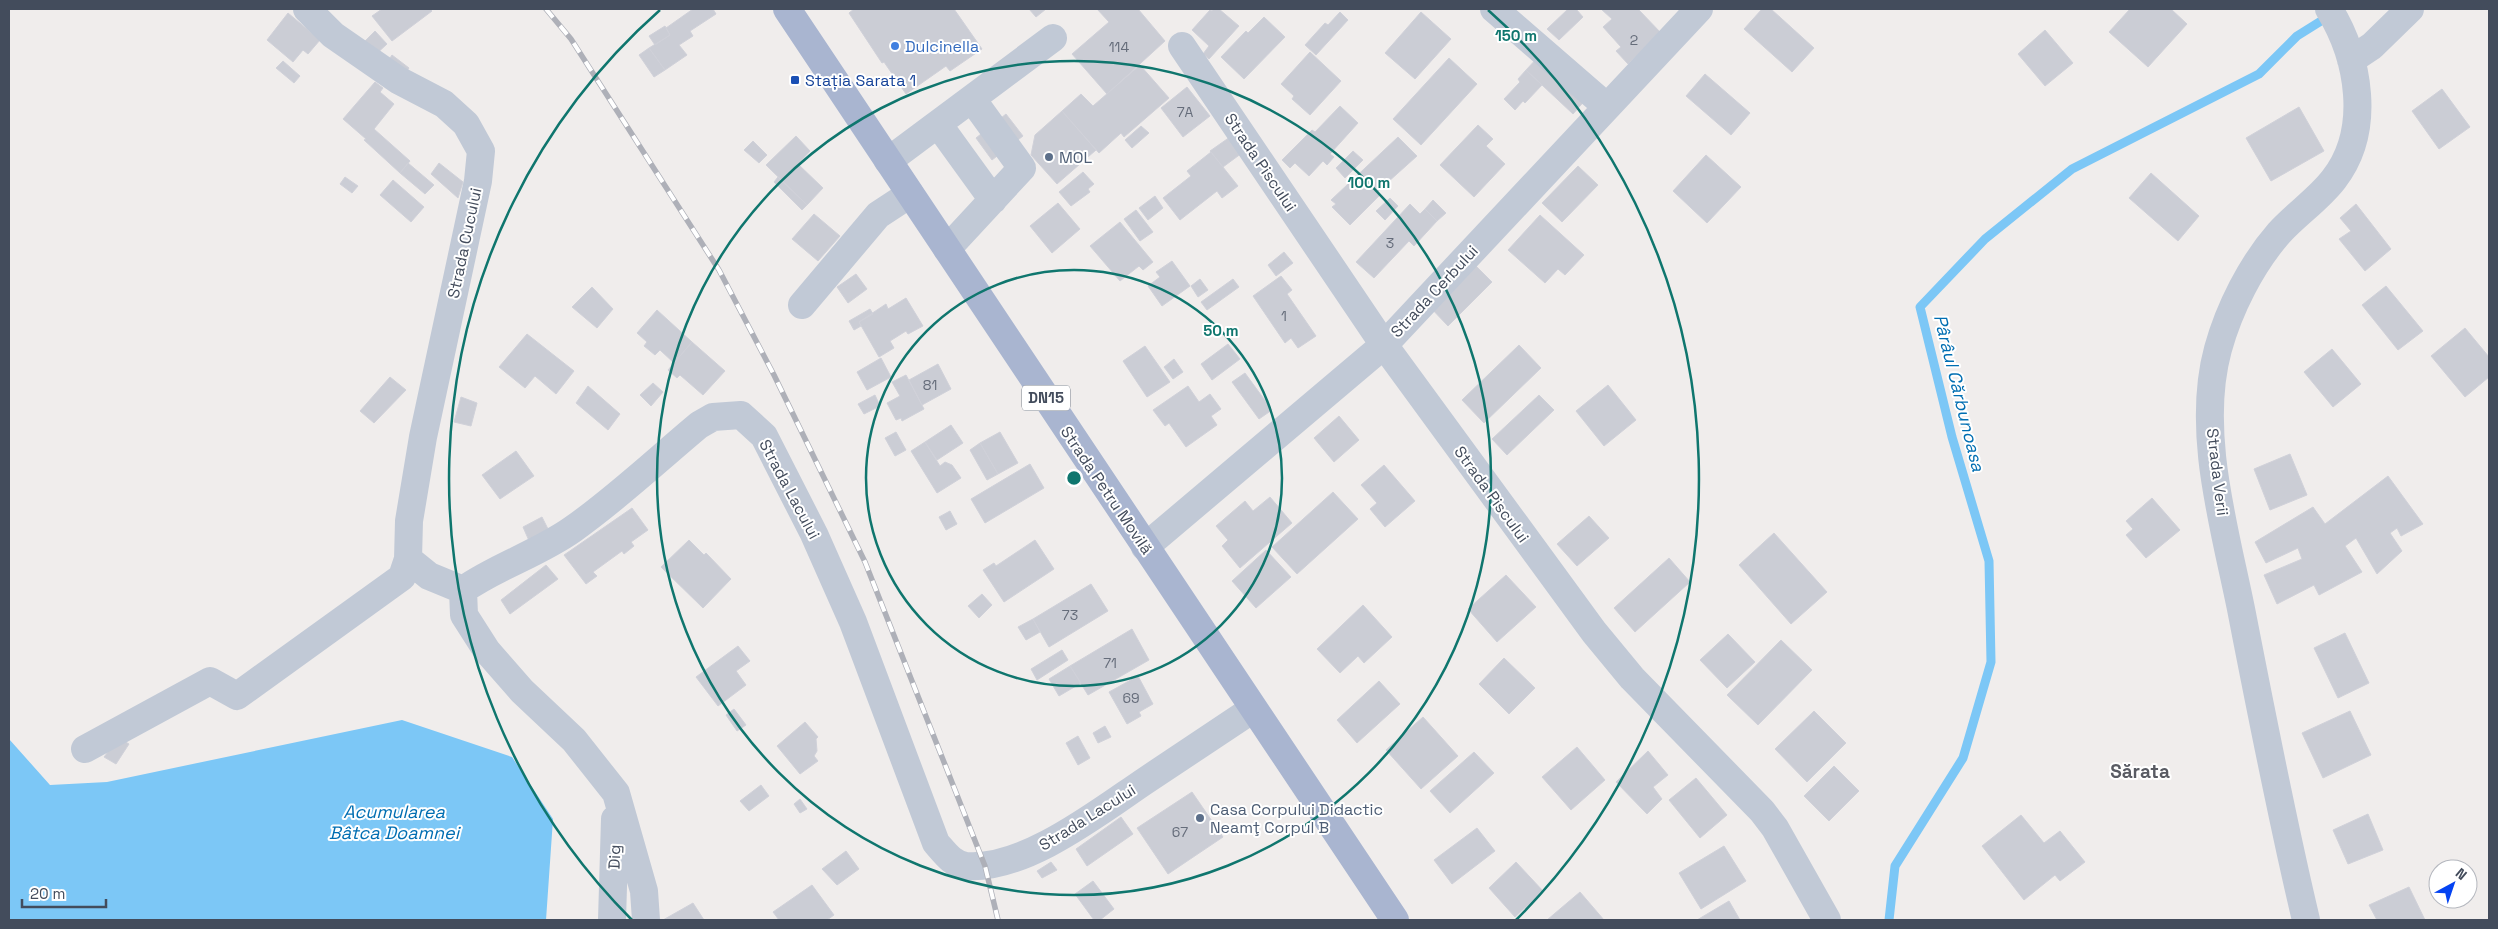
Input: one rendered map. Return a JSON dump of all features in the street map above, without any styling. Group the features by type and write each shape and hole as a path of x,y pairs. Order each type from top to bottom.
{"main road":[{"name":"Strada Petru Movilă","path":"787,9 1395,920"}],"street":[{"name":"Strada Cucului","path":"307,9 332,35 398,80 444,104 466,124 481,151 478,181 423,437 409,521 408,559"},
{"path":"1494,9 1606,106"},
{"name":"Strada Cerbului","path":"1145,547 1384,345 1606,106 1699,9"},
{"path":"2351,60 2372,46 2410,9"},
{"name":"Strada Verii","path":"2306,920 2272,776 2212,457 2212,380 2218,348 2236,301 2256,263 2279,233 2333,181 2348,160 2356,130 2358,96 2351,60 2335,19"},
{"path":"888,160 1053,38"},
{"name":"Strada Piscului","path":"1182,46 1384,345 1594,632 1632,678 1741,789 1776,828 1827,920"},
{"path":"947,249 1022,168 972,99"},
{"path":"938,124 993,200"},
{"path":"802,305 878,215 910,194"},
{"name":"Strada Lacului","path":"463,590 486,574 522,558 572,530 699,425 713,417 740,415 764,436 814,534 853,622 936,843 950,860 964,866 984,866 1017,857 1042,846 1074,828 1253,709"},
{"path":"85,749 210,681 237,696 402,576 408,559 429,576 463,590 464,615 487,651 522,691 574,740 616,793 644,891 646,920"},
{"name":"Dig","path":"612,920 616,793"}],"water":[{"name":"Acumularea Bâtca Doamnei","path":"402,720 512,757 553,819 546,920 9,920 9,739 50,785 107,782"}],"building":[{"path":"382,9 430,9 432,11 392,41 372,16"},
{"path":"693,9 713,9 716,14 690,31 693,36 679,45 687,55 665,70 649,48 670,35 666,28"},
{"path":"854,9 954,9 982,49 950,71 946,66 906,94 884,62 882,63 849,13"},
{"path":"1029,9 1046,9 1036,17"},
{"path":"1097,9 1138,9 1165,41 1107,94 1072,54 1109,22"},
{"path":"1219,9 1239,26 1209,59 1203,54 1209,46 1192,30 1210,10"},
{"path":"1568,9 1576,9 1583,17 1559,40 1547,29"},
{"path":"1601,9 1638,9 1661,33 1628,64 1616,51 1621,47 1603,27 1612,19"},
{"path":"1762,9 1771,9 1814,48 1792,72 1744,29"},
{"path":"2130,9 2171,9 2187,24 2148,67 2109,32"},
{"path":"1340,12 1348,20 1316,55 1305,45 1325,23 1328,25"},
{"path":"1421,12 1451,39 1415,79 1385,53"},
{"path":"288,13 320,40 308,54 303,50 293,62 267,40"},
{"path":"1264,17 1285,37 1244,79 1221,57 1246,31 1248,33"},
{"path":"665,26 670,35 655,45 649,36"},
{"path":"2045,30 2073,63 2045,86 2018,54"},
{"path":"375,31 387,44 374,56 363,43"},
{"path":"649,48 665,70 654,77 639,55"},
{"path":"1310,52 1341,81 1310,115 1292,99 1294,96 1281,84"},
{"path":"392,55 409,68 401,79 384,67"},
{"path":"1540,55 1587,98 1573,114 1526,70"},
{"path":"1449,58 1477,84 1421,145 1393,119"},
{"path":"283,61 300,76 294,83 276,68"},
{"path":"1140,65 1169,98 1124,137 1121,133 1099,153 1062,111 1081,94 1093,106"},
{"path":"1526,70 1542,85 1525,103 1523,101 1515,110 1504,99 1520,82 1518,79"},
{"path":"1705,74 1750,113 1731,135 1686,96"},
{"path":"375,82 383,88 380,92 394,104 374,129 410,161 400,173 343,119"},
{"path":"1187,87 1210,116 1183,137 1161,108"},
{"path":"2442,89 2470,127 2439,149 2412,111"},
{"path":"1340,106 1358,123 1330,154 1334,157 1327,165 1323,161 1309,176 1295,163 1290,168 1282,160 1312,130 1315,132"},
{"path":"2299,107 2324,151 2271,181 2246,138"},
{"path":"1062,111 1096,150 1057,184 1031,155 1035,135"},
{"path":"1006,114 1023,136 992,160 976,138"},
{"path":"1478,125 1493,139 1486,146 1505,164 1474,197 1440,165"},
{"path":"1141,126 1149,133 1132,148 1125,140"},
{"path":"796,136 810,151 798,164 823,188 807,205 766,165"},
{"path":"1230,137 1242,153 1223,167 1210,151"},
{"path":"1398,137 1417,156 1378,191 1380,195 1350,225 1332,207 1336,204 1331,200"},
{"path":"753,141 767,155 759,163 744,150"},
{"path":"1353,151 1363,160 1345,178 1336,168"},
{"path":"1211,152 1238,186 1222,198 1217,191 1180,220 1163,198 1191,176 1187,171"},
{"path":"1706,155 1741,187 1707,223 1673,191"},
{"path":"408,163 434,185 425,194 400,173"},
{"path":"439,163 463,182 458,198 431,174"},
{"path":"1578,166 1598,185 1562,222 1542,203"},
{"path":"1083,172 1094,184 1088,189 1090,192 1071,206 1059,192"},
{"path":"2151,173 2199,216 2178,241 2129,198"},
{"path":"345,177 358,186 352,193 340,184"},
{"path":"778,177 807,205 802,210 774,182"},
{"path":"393,180 424,207 411,222 380,195"},
{"path":"1155,196 1163,208 1148,220 1139,208"},
{"path":"1390,198 1398,206 1385,220 1376,211"},
{"path":"1433,200 1446,213 1437,221 1425,209"},
{"path":"1058,203 1080,229 1052,253 1030,226"},
{"path":"1410,204 1420,214 1425,209 1437,221 1414,246 1409,241 1374,278 1356,262"},
{"path":"2356,204 2391,249 2365,271 2339,239 2351,231 2340,218"},
{"path":"1136,210 1153,232 1140,241 1124,219"},
{"path":"814,214 840,236 818,261 792,239"},
{"path":"1540,215 1584,255 1565,275 1558,269 1545,283 1508,250"},
{"path":"1120,222 1153,262 1143,270 1139,266 1120,281 1090,246"},
{"path":"1284,252 1293,263 1276,276 1268,265"},
{"path":"1172,261 1190,286 1162,306 1148,286 1160,277 1156,272"},
{"path":"1473,263 1492,282 1448,326 1429,306"},
{"path":"856,274 867,289 848,303 837,287"},
{"path":"1281,276 1292,290 1287,294 1316,336 1298,348 1291,338 1285,343 1253,296"},
{"path":"1200,279 1208,290 1198,297 1191,286"},
{"path":"1233,279 1239,287 1207,310 1201,302"},
{"path":"2386,286 2423,331 2398,350 2362,305"},
{"path":"592,287 613,309 597,328 572,307"},
{"path":"906,298 923,326 908,334 906,331 890,341 894,348 879,357 859,322 886,304 888,309"},
{"path":"870,309 873,314 859,322 861,326 854,330 849,321"},
{"path":"657,310 692,342 674,363 660,350 655,355 644,346 647,342 637,333"},
{"path":"2465,328 2489,357 2489,377 2465,397 2431,356"},
{"path":"527,334 574,371 556,394 535,376 525,388 499,367"},
{"path":"692,342 725,371 703,395 680,375 677,378 668,370"},
{"path":"1228,344 1240,359 1212,380 1201,364"},
{"path":"1519,345 1541,368 1484,423 1462,400"},
{"path":"1145,346 1170,382 1147,397 1123,361"},
{"path":"2332,349 2361,384 2333,407 2304,372"},
{"path":"881,358 891,377 867,390 857,372"},
{"path":"1174,359 1183,372 1173,379 1164,367"},
{"path":"938,364 951,389 922,405 909,380"},
{"path":"1245,373 1272,410 1259,419 1232,382"},
{"path":"906,375 924,409 902,421 901,418 896,420 887,403 900,396 892,382"},
{"path":"390,377 406,390 374,423 360,411"},
{"path":"653,383 663,392 651,406 640,395"},
{"path":"1608,385 1636,420 1604,446 1576,411"},
{"path":"588,386 620,414 608,430 576,403"},
{"path":"1188,386 1199,402 1210,394 1221,409 1211,416 1217,425 1186,447 1169,423 1165,426 1153,410"},
{"path":"875,395 880,406 864,414 858,404"},
{"path":"1539,395 1554,410 1507,455 1492,439"},
{"path":"461,397 477,403 471,426 454,422"},
{"path":"1339,416 1359,440 1334,462 1314,438"},
{"path":"951,425 963,443 937,460 925,442"},
{"path":"896,432 906,450 895,456 885,438"},
{"path":"1000,432 1018,463 998,474 980,443"},
{"path":"925,442 940,466 945,462 952,465 961,478 937,493 911,451"},
{"path":"980,443 998,474 987,480 970,450"},
{"path":"516,451 534,476 500,499 482,475"},
{"path":"2290,454 2307,495 2270,510 2254,469"},
{"path":"1030,464 1044,488 985,523 971,499"},
{"path":"1384,465 1415,501 1385,527 1370,509 1377,503 1361,485"},
{"path":"2388,476 2423,524 2401,536 2397,528 2390,533 2402,551 2377,574 2356,538 2345,546 2362,572 2319,595 2314,585 2277,604 2264,575 2302,559 2298,548 2266,563 2255,542 2313,507 2325,524"},
{"path":"1333,492 1358,519 1297,574 1272,547"},
{"path":"1270,497 1292,523 1240,568 1222,546 1228,540 1216,526 1245,501 1253,511"},
{"path":"2152,498 2180,530 2146,558 2126,535 2133,529 2126,521"},
{"path":"632,508 648,530 631,542 634,546 624,554 622,551 593,572 597,576 586,584 564,555"},
{"path":"950,511 957,524 946,530 939,517"},
{"path":"1589,516 1609,538 1577,566 1557,544"},
{"path":"542,517 550,533 530,543 523,527"},
{"path":"1774,533 1827,592 1791,624 1739,565"},
{"path":"689,540 704,555 706,553 731,579 703,608 661,567"},
{"path":"1035,540 1054,569 1004,602 983,570 994,563 996,566"},
{"path":"1266,550 1291,577 1256,608 1232,581"},
{"path":"1669,558 1690,582 1635,632 1614,608"},
{"path":"546,565 558,579 510,614 501,600"},
{"path":"1506,575 1536,607 1497,642 1468,609"},
{"path":"1091,584 1108,611 1049,647 1033,619"},
{"path":"982,594 992,605 979,618 968,606"},
{"path":"1363,605 1392,637 1364,663 1358,656 1340,673 1317,649"},
{"path":"1033,619 1040,632 1026,640 1018,627"},
{"path":"1132,629 1149,660 1088,695 1070,666"},
{"path":"2345,633 2369,683 2338,698 2314,648"},
{"path":"1728,634 1755,662 1727,688 1700,660"},
{"path":"1781,640 1812,670 1758,725 1727,695"},
{"path":"738,646 750,661 736,671 746,685 718,706 696,677"},
{"path":"1062,650 1068,660 1037,680 1031,669"},
{"path":"1504,658 1535,688 1509,714 1479,684"},
{"path":"1070,666 1081,683 1059,696 1049,679"},
{"path":"1138,676 1153,704 1139,712 1141,716 1127,724 1109,692"},
{"path":"1379,681 1400,704 1357,743 1337,720"},
{"path":"734,709 746,725 737,731 726,715"},
{"path":"1814,711 1846,743 1807,782 1775,749"},
{"path":"2350,711 2371,755 2323,778 2302,733"},
{"path":"1423,717 1458,756 1421,789 1386,750"},
{"path":"805,722 818,737 816,739 817,751 814,756 818,761 800,774 777,746"},
{"path":"1105,726 1111,737 1098,743 1093,733"},
{"path":"1078,736 1090,758 1078,765 1066,743"},
{"path":"119,738 129,744 116,764 104,757"},
{"path":"1577,747 1605,780 1571,810 1542,777"},
{"path":"1648,751 1668,775 1653,787 1662,799 1647,814 1616,782"},
{"path":"1474,752 1494,773 1450,813 1430,791"},
{"path":"1834,766 1859,791 1829,821 1804,796"},
{"path":"1696,778 1727,815 1700,838 1669,800"},
{"path":"761,785 769,796 749,811 740,801"},
{"path":"1192,792 1223,837 1168,874 1137,828"},
{"path":"800,799 807,809 800,813 794,804"},
{"path":"2368,814 2383,850 2348,864 2333,830"},
{"path":"2021,815 2044,843 2060,831 2085,862 2060,881 2055,875 2024,900 1982,846"},
{"path":"1121,817 1133,834 1087,866 1076,849"},
{"path":"1477,828 1495,851 1452,884 1434,860"},
{"path":"1724,846 1746,881 1701,909 1679,873"},
{"path":"846,851 859,869 837,885 822,869"},
{"path":"1051,862 1057,870 1042,878 1037,871"},
{"path":"1516,862 1543,891 1515,917 1489,888"},
{"path":"1093,881 1114,909 1100,920 1094,920 1075,894"},
{"path":"812,885 834,915 827,920 779,920 773,912"},
{"path":"2409,887 2425,920 2377,920 2369,905"},
{"path":"1580,892 1604,920 1547,920"},
{"path":"1729,901 1740,920 1697,920"},
{"path":"693,903 704,920 663,920"}],"waterway":[{"name":"Pârâul Cărbunoasa","path":"1889,920 1895,866 1963,758 1991,662 1989,561 1952,437 1920,307 1985,239 2072,169 2259,74 2297,36 2329,16"}],"railway":[{"path":"546,9 571,39 719,270 774,375 865,562 985,866 998,920"}],"place":[{"name":"Dulcinella","path":"895,46"},
{"name":"Stația Sarata 1","path":"795,80"},
{"name":"MOL","path":"1049,157"},
{"name":"Casa Corpului Didactic Neamţ Corpul B","path":"1200,818"}],"district":[{"name":"Sărata","path":"2140,771"}]}
